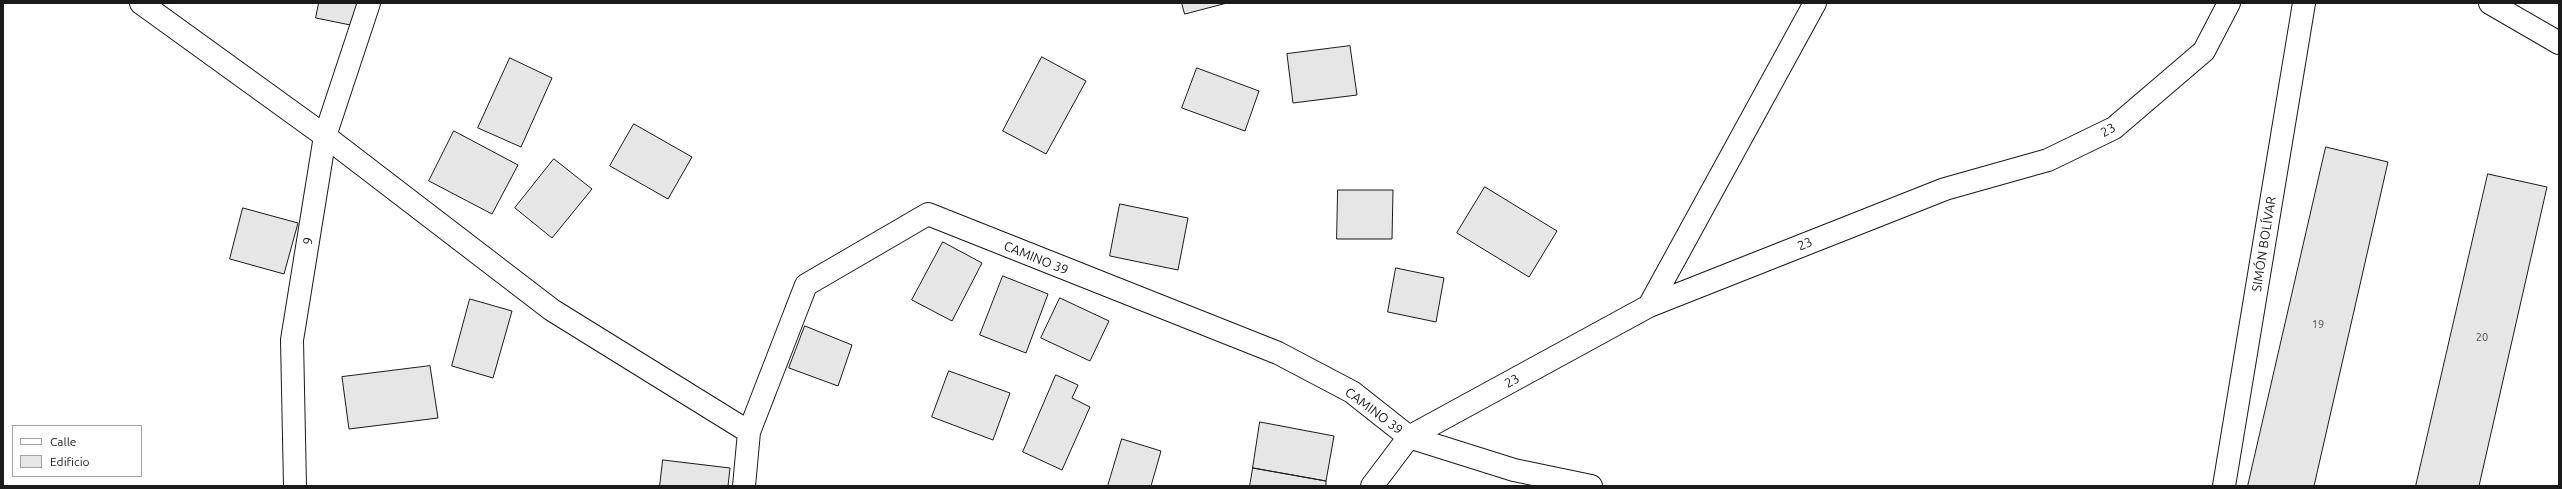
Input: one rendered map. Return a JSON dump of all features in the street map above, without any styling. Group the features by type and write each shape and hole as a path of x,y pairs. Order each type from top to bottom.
{"street":[{"path":"142,3 325,136 552,310 749,432 744,486"},
{"name":"9","path":"295,486 292,340 325,136 369,3"},
{"path":"1649,306 1815,3"},
{"name":"23","path":"1372,486 1409,437 1649,306 1945,189 2048,160 2114,128 2204,51 2230,3"},
{"name":"SIMÓN BOLÍVAR","path":"2224,486 2304,3"},
{"path":"2490,3 2559,43"},
{"name":"CAMINO 39","path":"749,432 806,285 928,214 1102,285 1278,353 1352,392 1409,437"},
{"path":"1409,437 1513,478 1591,486"}],"building":[{"path":"319,3 371,3 365,28 316,18"},
{"path":"1182,3 1227,3 1185,14"},
{"path":"1350,46 1357,95 1293,103 1287,54"},
{"path":"1042,57 1086,81 1046,154 1003,131"},
{"path":"510,58 552,78 521,147 478,128"},
{"path":"1197,68 1259,91 1245,131 1182,108"},
{"path":"634,124 692,157 668,199 610,166"},
{"path":"454,131 518,165 492,214 429,181"},
{"path":"2326,147 2388,162 2314,486 2248,486"},
{"path":"554,159 592,189 552,238 515,208"},
{"path":"2488,174 2547,187 2479,486 2416,486"},
{"path":"1485,187 1557,231 1529,277 1457,233"},
{"path":"1338,190 1393,190 1392,239 1337,239"},
{"path":"1120,204 1188,218 1178,270 1110,256"},
{"path":"243,208 298,223 284,274 230,259"},
{"path":"943,242 982,263 952,321 912,300"},
{"path":"1396,268 1444,278 1436,322 1388,312"},
{"path":"1003,276 1048,294 1026,353 980,335"},
{"path":"1060,298 1109,321 1090,361 1041,338"},
{"path":"470,299 512,311 493,378 452,366"},
{"path":"805,326 852,345 838,386 789,368"},
{"path":"430,366 438,418 349,429 342,377"},
{"path":"949,371 1010,393 993,440 932,417"},
{"path":"1056,375 1078,385 1072,398 1090,407 1062,470 1023,452"},
{"path":"1260,422 1334,436 1326,481 1253,468"},
{"path":"1122,439 1161,451 1151,486 1108,486"},
{"path":"663,460 730,468 728,486 660,486"},
{"path":"1253,468 1326,481 1326,486 1250,486"}]}
